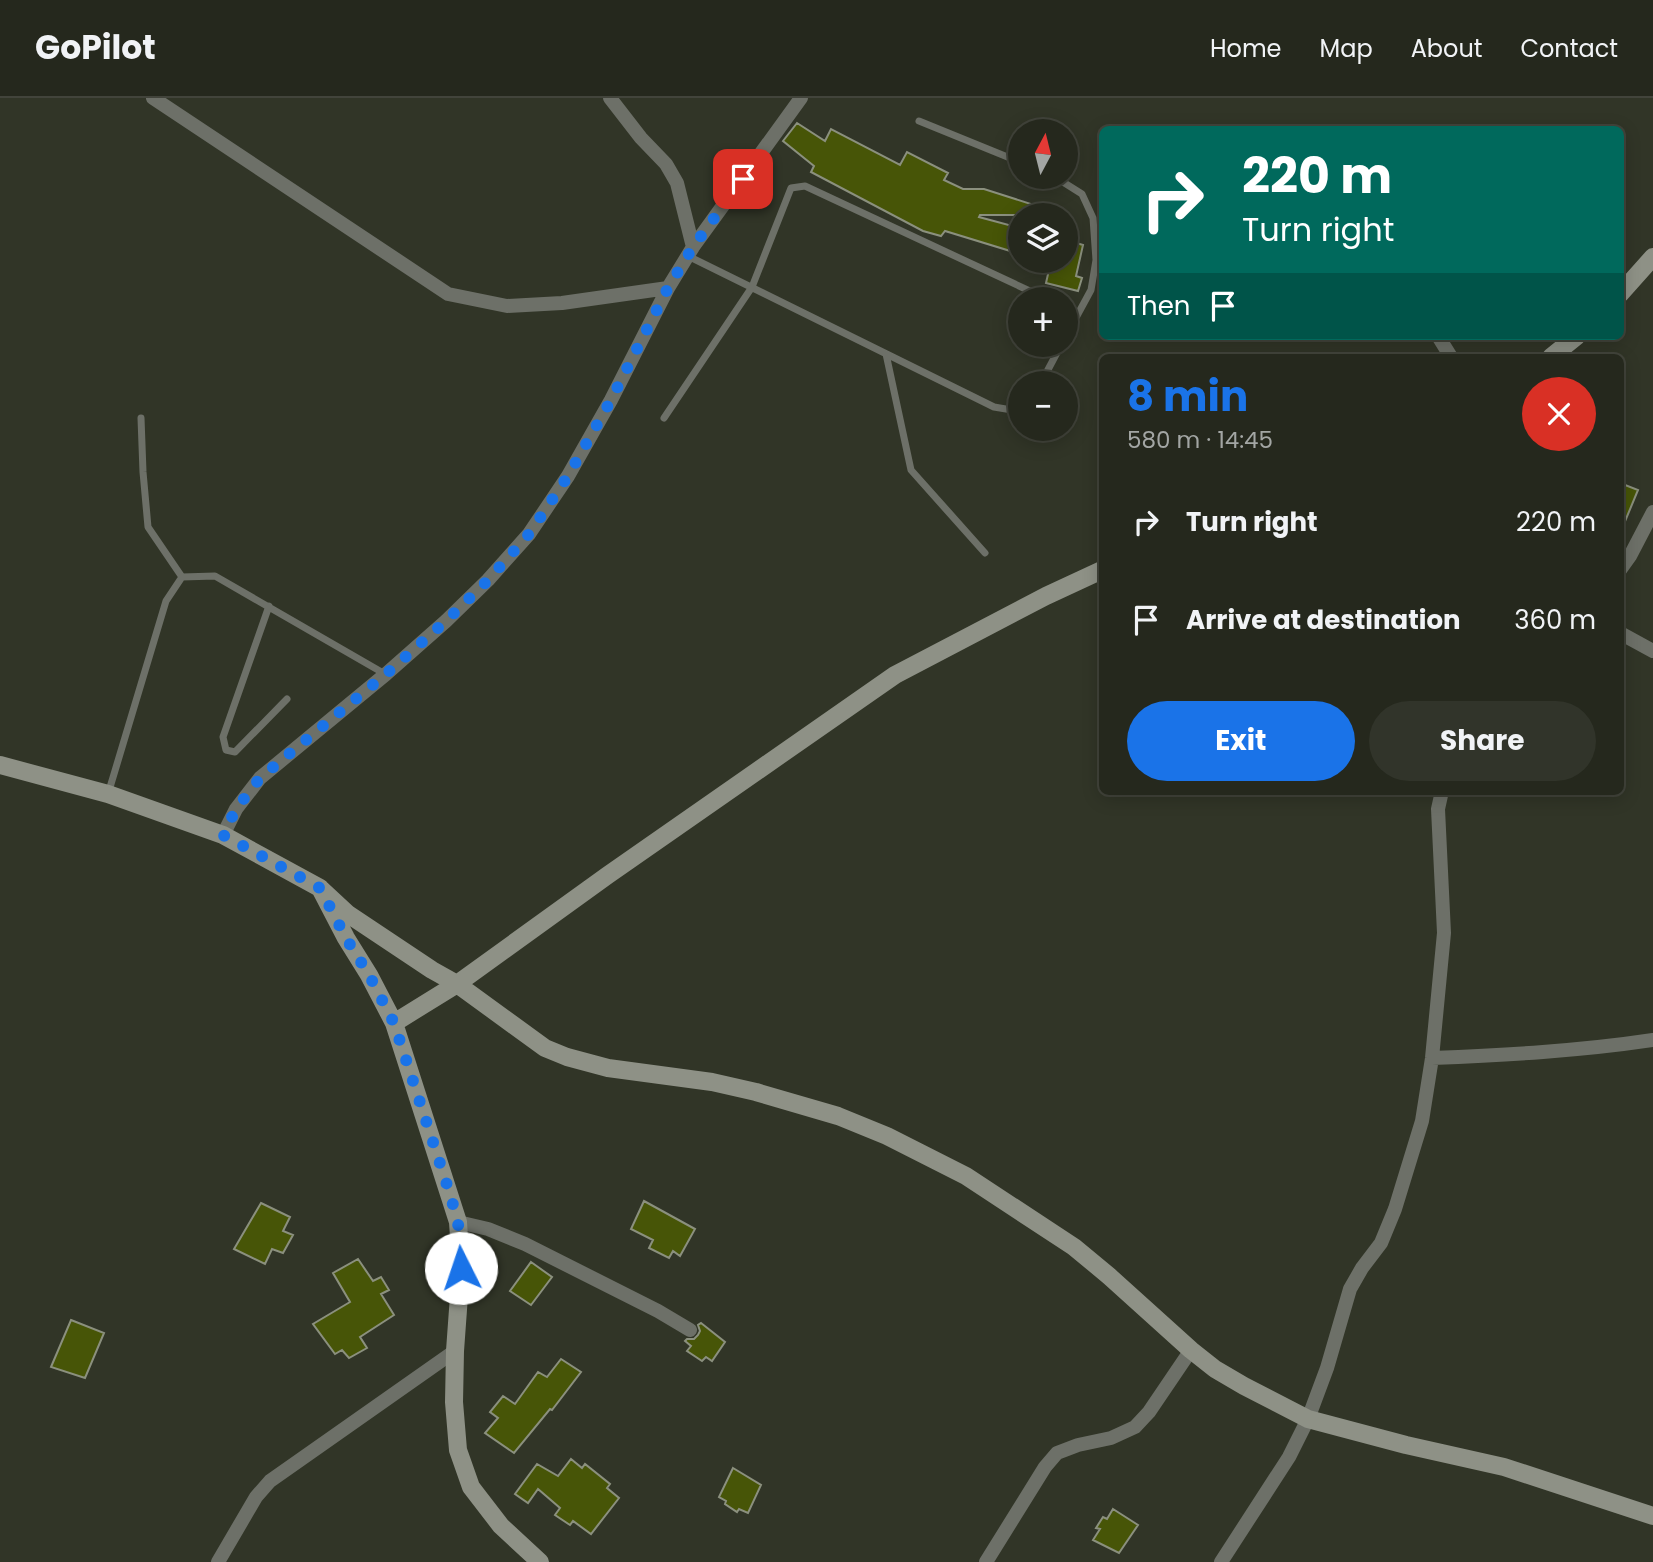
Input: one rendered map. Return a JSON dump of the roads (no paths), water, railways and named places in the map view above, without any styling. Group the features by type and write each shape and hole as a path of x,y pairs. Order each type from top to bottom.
{"street":[{"path":"153,98 448,294 507,306 562,303 668,288"},
{"path":"610,98 641,138 666,164 677,183 690,251"},
{"path":"223,835 236,809 260,778 446,621 529,534 568,476 690,251 801,98"},
{"path":"1624,290 1653,257"},
{"path":"1555,354 1572,340"},
{"path":"1624,564 1653,512"},
{"path":"394,1023 457,984 895,675 1099,571"},
{"path":"1624,635 1653,651"},
{"path":"0,765 108,794 223,835 320,888 348,914 457,984 545,1048 608,1068 712,1082 756,1092 838,1116 887,1136 966,1176 1074,1247 1215,1369 1308,1419 1504,1467 1653,1516"},
{"path":"1221,1562 1289,1457 1308,1419 1327,1368 1350,1289 1381,1243 1395,1209 1422,1121 1433,1058 1444,933 1438,809 1441,795"},
{"path":"320,888 394,1023 458,1222 461,1268 454,1402 458,1450 471,1487 501,1526 540,1562"},
{"path":"1433,1058 1502,1055 1653,1040"},
{"path":"458,1222 488,1229 525,1244 690,1330"},
{"path":"986,1562 1045,1467 1057,1453 1111,1438 1135,1427 1149,1412 1191,1350"},
{"path":"218,1562 250,1507 271,1481 455,1351"}],"lane":[{"path":"919,121 1008,157"},
{"path":"664,418 751,288 791,188 806,186 1021,287"},
{"path":"1074,189 1082,194 1093,218 1096,260 1091,290 1078,314"},
{"path":"690,251 751,288 994,407 1008,409"},
{"path":"886,354 911,470 985,552"},
{"path":"141,418 148,527 181,577"},
{"path":"181,577 215,576 386,674"},
{"path":"108,794 166,601 181,577"},
{"path":"269,606 223,737 226,750 235,752 288,699"}]}
